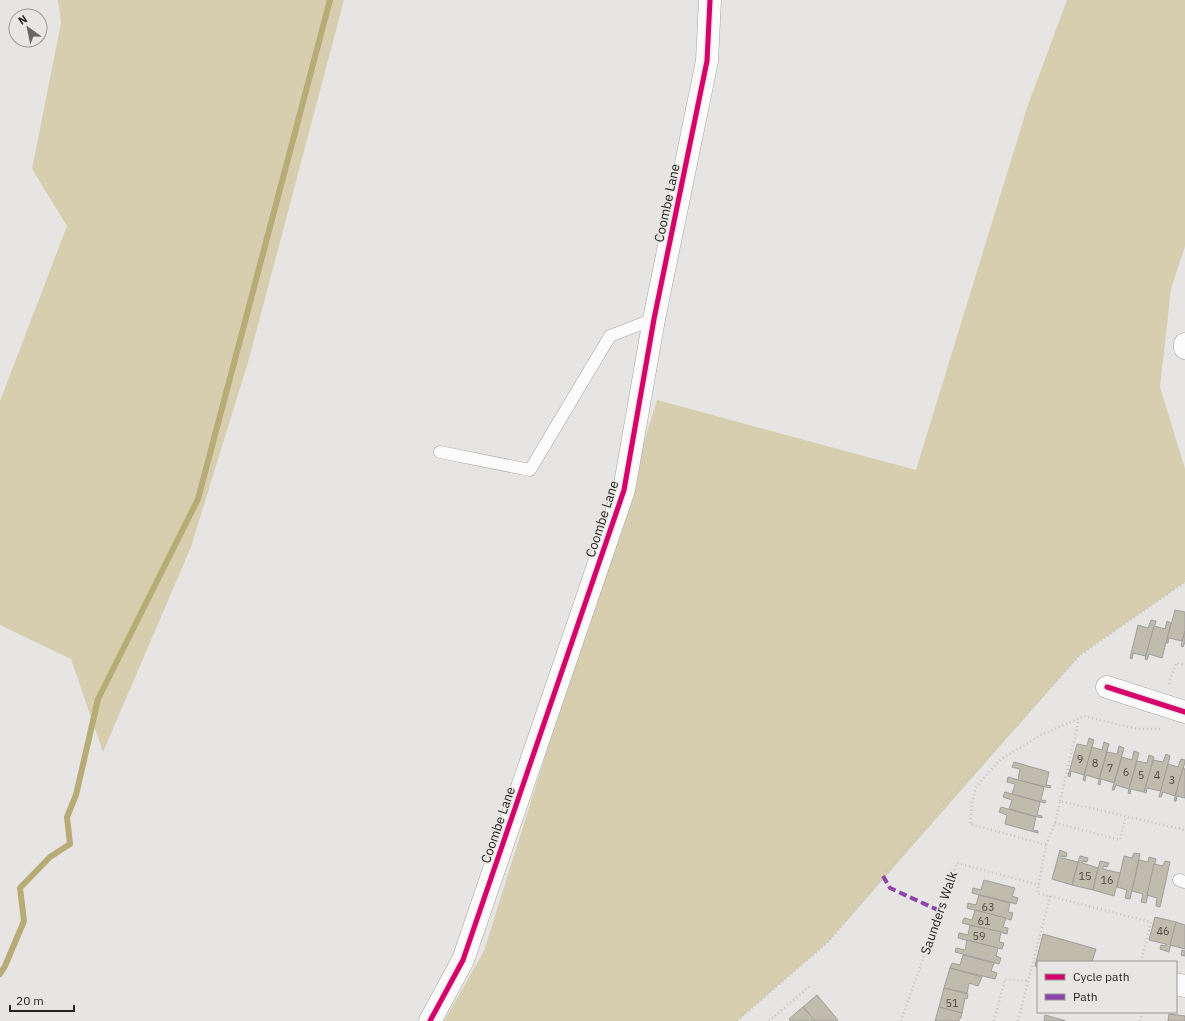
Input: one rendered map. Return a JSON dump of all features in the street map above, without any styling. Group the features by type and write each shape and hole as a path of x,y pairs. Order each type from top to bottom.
{"street":[{"name":"Coombe Lane","path":"430,1021 463,960 624,490 654,319 707,61 710,0"},
{"path":"1107,687 1185,712"}],"lane":[{"path":"440,452 530,470 610,336 654,319"}],"path":[{"path":"737,1021 828,942 944,804 1080,655 1185,582"},
{"path":"1176,663 1185,665"},
{"path":"1046,845 970,824 972,802 976,787 1000,760 1042,735 1084,716 1137,729 1167,729"},
{"path":"1080,718 1055,823 1046,845 1037,893 1151,922 1141,961"},
{"path":"1060,801 1185,830"},
{"path":"1055,823 1120,840 1126,816"},
{"path":"1018,1021 1050,896"},
{"path":"994,1021 1006,979 1029,981"},
{"path":"768,1021 810,986"}],"shaded area":[{"path":"58,0 344,0 249,359 191,547 103,752 71,659 0,625 0,401 67,226 32,169 61,23"},
{"path":"1067,0 1185,0 1185,246 1171,289 1160,387 1185,469 1185,582 1080,655 828,942 737,1021 444,1021 484,951 657,400 916,470 1028,105"}],"building":[{"path":"1175,610 1185,612 1185,631 1182,641 1169,638 1168,643 1166,643"},
{"path":"1151,620 1156,621 1146,656 1133,653 1132,659 1130,658 1138,625 1148,628"},
{"path":"1167,621 1171,623 1162,658 1149,654 1147,660 1145,659 1154,626 1165,629"},
{"path":"1185,631 1185,642 1183,647 1181,646"},
{"path":"1089,738 1094,740 1084,775 1071,771 1070,777 1068,776 1077,744 1087,746"},
{"path":"1104,742 1109,744 1099,779 1086,775 1085,781 1083,780 1092,747 1102,750"},
{"path":"1119,746 1124,748 1114,783 1101,779 1100,785 1098,784 1107,752 1117,754"},
{"path":"1134,751 1139,753 1129,789 1116,785 1114,790 1112,790 1122,757 1132,760"},
{"path":"1166,754 1170,756 1161,791 1147,788 1146,793 1144,792 1153,760 1163,762"},
{"path":"1149,755 1154,757 1144,792 1131,789 1130,794 1128,793 1137,761 1147,763"},
{"path":"1181,759 1185,760 1185,762 1175,796 1163,792 1161,797 1159,797 1168,764 1178,767"},
{"path":"1014,762 1049,772 1046,785 1051,786 1050,788 1018,780 1020,769 1012,767"},
{"path":"1183,768 1185,769 1185,798 1177,796 1176,801 1174,801"},
{"path":"1008,777 1044,787 1041,800 1046,801 1045,803 1012,794 1015,784 1007,782"},
{"path":"1005,792 1040,802 1037,815 1042,816 1042,818 1009,809 1012,800 1003,797"},
{"path":"1001,807 1036,817 1033,830 1038,831 1038,833 1005,824 1007,815 999,812"},
{"path":"1060,850 1067,853 1066,857 1062,856 1062,858 1078,862 1072,885 1052,879"},
{"path":"1134,853 1140,854 1130,899 1125,898 1127,890 1117,887 1124,856 1132,858"},
{"path":"1080,856 1088,858 1087,862 1083,861 1082,863 1098,868 1093,890 1072,885"},
{"path":"1149,857 1156,859 1146,903 1141,902 1143,894 1132,891 1139,860 1148,862"},
{"path":"1100,861 1109,863 1107,867 1103,866 1103,869 1120,873 1114,896 1093,890"},
{"path":"1165,861 1170,862 1160,907 1156,906 1157,898 1147,895 1154,864 1163,866"},
{"path":"984,880 1015,888 1012,896 1018,898 1016,904 972,893 973,888 981,890"},
{"path":"979,895 1010,903 1008,912 1013,913 1011,920 967,908 968,903 976,905"},
{"path":"975,910 1006,918 1003,927 1008,928 1007,934 962,923 964,918 972,920"},
{"path":"1155,917 1176,922 1169,952 1160,949 1161,945 1166,946 1166,944 1149,940"},
{"path":"1176,922 1185,925 1185,949 1170,945"},
{"path":"970,925 1001,932 999,942 1004,943 1002,949 958,938 959,933 968,935"},
{"path":"1043,934 1096,949 1092,961 1037,961 1037,967 1035,966"},
{"path":"967,940 998,948 996,956 1001,958 999,964 955,952 956,948 965,950"},
{"path":"1182,950 1185,951 1185,956 1181,955"},
{"path":"963,955 994,963 991,971 997,973 995,979 950,968 952,963 960,965"},
{"path":"950,968 982,977 978,986 969,983 967,993 944,988"},
{"path":"944,988 968,994 967,999 965,998 962,1013 939,1007"},
{"path":"817,995 838,1020 815,1021 803,1007"},
{"path":"803,1007 815,1021 791,1021 789,1019"},
{"path":"939,1007 962,1013 961,1018 959,1018 959,1021 935,1021"},
{"path":"1169,1014 1185,1016 1185,1021 1168,1021"},
{"path":"1045,1015 1066,1021 1044,1021"}],"waterway":[{"path":"0,974 5,966 24,921 20,888 50,857 70,844 67,817 76,795 98,699 198,499 330,0"}],"marked path":[{"path":"883,876 890,888 940,911"}],"cycle path":[{"path":"430,1021 463,960 624,490 654,319 707,61 710,0"},
{"path":"1107,687 1185,712"}]}
